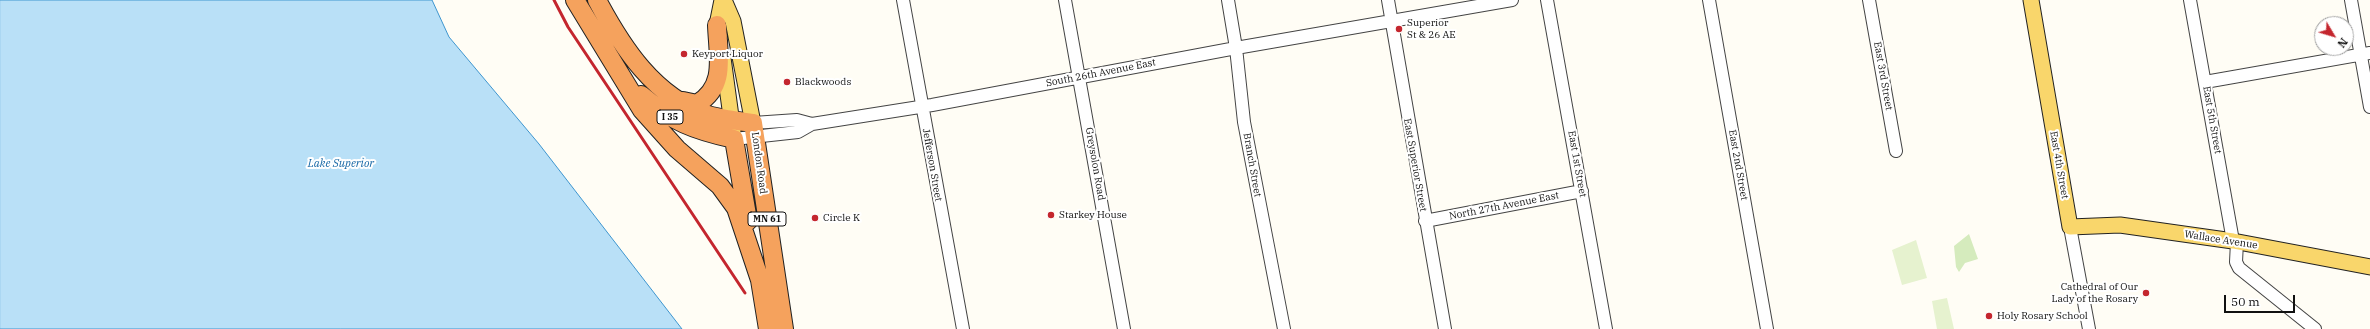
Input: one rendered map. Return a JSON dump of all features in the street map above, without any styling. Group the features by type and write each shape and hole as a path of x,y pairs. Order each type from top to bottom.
{"highway":[{"name":"I 35","path":"575,0 619,72 659,110 684,125 734,139"},
{"name":"I 35","path":"597,0 612,28 641,68 658,86 676,100 708,115 732,120"},
{"path":"676,100 697,104 709,97 718,80 717,25"},
{"path":"619,72 642,110 666,138 714,179 728,196 743,223 760,280"},
{"path":"732,120 755,130"},
{"name":"London Road","path":"755,130 784,329"},
{"name":"London Road","path":"734,139 750,238 760,280"},
{"name":"MN 61","path":"760,280 768,329"}],"main road":[{"name":"London Road","path":"723,0 717,25 734,139"},
{"name":"London Road","path":"723,0 733,21 755,130"},
{"name":"East 4th Street","path":"2031,0 2070,227"},
{"name":"Wallace Avenue","path":"2070,227 2120,226 2235,241 2370,267"}],"street":[{"name":"Jefferson Street","path":"903,0 963,329"},
{"name":"Greysolon Road","path":"1065,0 1124,329"},
{"name":"Branch Street","path":"1228,0 1236,48 1244,122 1284,329"},
{"name":"East Superior Street","path":"1388,0 1425,221 1445,329"},
{"name":"South 26th Avenue East","path":"734,139 755,130 798,132 812,124 922,107 1236,48 1512,0"},
{"name":"East 1st Street","path":"1548,0 1606,329"},
{"name":"East 2nd Street","path":"1709,0 1767,329"},
{"name":"East 3rd Street","path":"1870,0 1896,151"},
{"name":"East 5th Street","path":"2190,0 2235,241 2236,262 2239,268 2315,329"},
{"path":"2351,0 2366,53 2370,107"},
{"path":"2205,82 2366,53"},
{"name":"North 27th Avenue East","path":"1425,221 1582,190"},
{"name":"East 4th Street","path":"2070,227 2088,329"}],"green space":[{"path":"1969,234 1978,259 1965,263 1959,272 1956,267 1954,246"},
{"path":"1916,240 1927,278 1902,285 1892,250"},
{"path":"1947,298 1954,329 1937,329 1932,301"}],"water":[{"name":"Lake Superior","path":"0,0 432,0 449,37 539,144 682,329 0,329"}],"railway":[{"path":"554,0 568,27 745,293"}],"place":[{"name":"Superior St & 26 AE","path":"1399,29"},
{"name":"Keyport Liquor","path":"684,54"},
{"name":"Blackwoods","path":"787,82"},
{"name":"Starkey House","path":"1051,215"},
{"name":"Circle K","path":"815,218"},
{"name":"Cathedral of Our Lady of the Rosary","path":"2146,293"},
{"name":"Holy Rosary School","path":"1989,316"}]}
